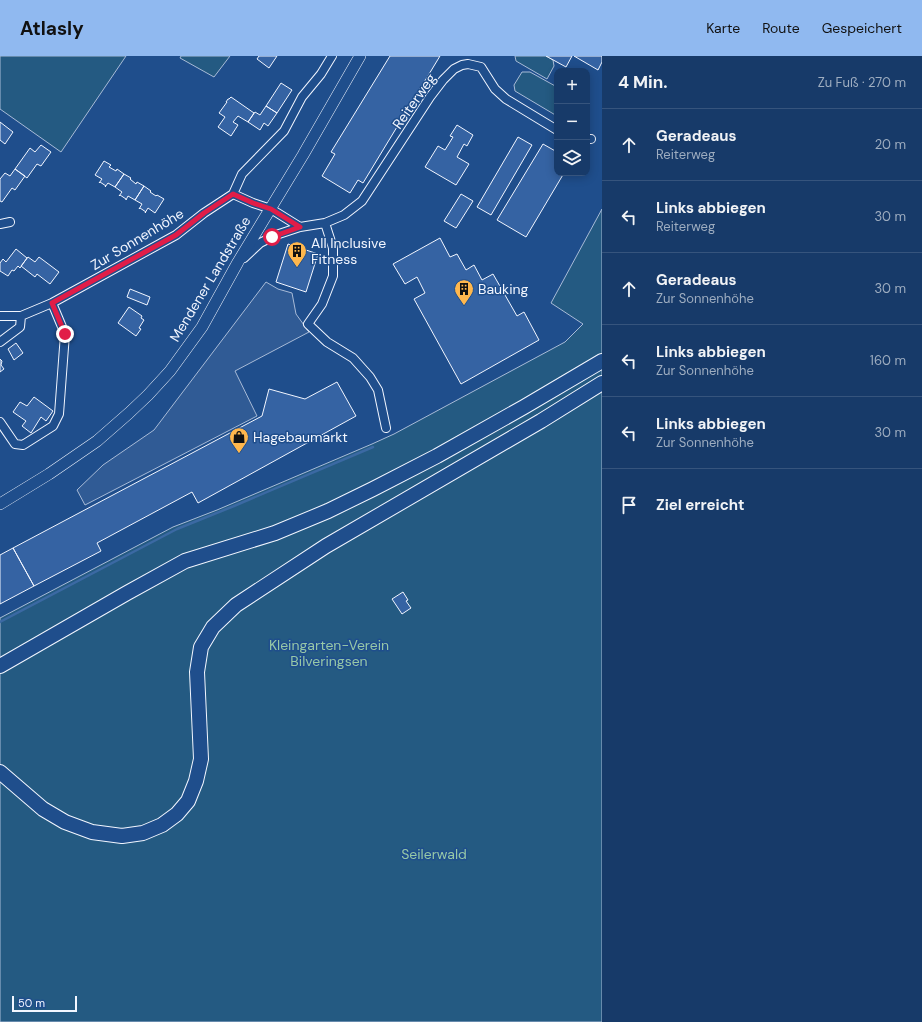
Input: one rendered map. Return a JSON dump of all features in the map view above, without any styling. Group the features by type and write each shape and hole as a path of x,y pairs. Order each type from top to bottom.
{"highway":[{"path":"0,666 186,561 275,533 328,511 386,482 437,456 602,361"},
{"path":"0,772 43,809 65,822 92,832 122,836 143,833 162,825 177,814 188,801 196,781 201,759 197,672 201,647 213,627 236,605 326,546 408,499 602,383"}],"main road":[{"name":"Mendener Landstraße","path":"0,504 49,474 97,441 148,395 170,371 202,327 238,262 271,209 360,56"}],"street":[{"path":"300,227 271,209 233,194 242,174 284,131 302,97 321,74 332,56"},
{"name":"Reiterweg","path":"238,262 260,243 276,235 300,227 325,223 344,215 362,201 430,97 443,80 454,69 462,64 481,67 495,89 506,99 554,128"},
{"name":"Zur Sonnenhöhe","path":"0,316 22,316 52,303 176,235 204,213 233,194"},
{"path":"0,224 10,222"},
{"path":"325,223 333,248 333,276 322,304 308,324 327,342 353,358 370,377 378,390 386,428"},
{"path":"0,422 15,444 23,445 53,426 59,414 65,334 52,303"},
{"path":"0,342 20,327 22,316"}],"green space":[{"path":"0,56 126,56 61,152 0,109"},
{"path":"181,56 230,56 214,77 180,58"},
{"path":"515,56 546,56 553,60 554,66 547,79 516,61"},
{"path":"522,72 530,72 554,85 554,114 515,91 514,85"},
{"name":"Seilerwald","path":"602,209 602,1022 0,1022 0,618 173,527 217,510 394,434 565,342 583,324 551,303"}],"shaded area":[{"path":"266,282 278,289 292,293 296,314 309,332 235,371 257,416 85,505 77,490 103,465 154,430"}],"building":[{"path":"259,56 277,56 269,68 257,59"},
{"path":"390,56 440,56 363,183 358,180 350,193 322,176 335,154 331,152"},
{"path":"546,56 572,56 566,67"},
{"path":"574,56 602,56 602,62 598,70"},
{"path":"281,83 292,90 277,113 266,106"},
{"path":"231,97 254,113 248,122 238,116 233,122 238,125 231,136 218,127 225,117 219,113"},
{"path":"266,106 277,113 268,126 264,123 260,130 248,122 255,112 260,115"},
{"path":"0,122 13,132 5,144 0,140"},
{"path":"457,125 473,135 467,146 464,144 457,157 469,164 456,185 425,167 438,146 445,150 453,137 450,136"},
{"path":"518,137 532,145 491,215 477,207"},
{"path":"543,144 554,150 554,176 562,176 526,237 497,220"},
{"path":"41,145 51,152 41,166 37,164 27,178 15,169 30,148 35,152"},
{"path":"104,161 111,165 109,167 116,171 117,169 124,174 115,187 108,183 106,186 100,182 99,183 102,179 95,175"},
{"path":"15,169 25,176 15,190 12,188 2,202 0,201 0,179 5,173 10,176"},
{"path":"124,174 131,178 130,179 136,184 137,182 144,186 135,200 128,196 126,200 120,195 119,196 122,192 115,187"},
{"path":"144,186 156,196 157,195 164,199 155,213 148,208 146,212 140,208 139,209 142,204 135,200"},
{"path":"461,194 473,201 456,228 444,221"},
{"name":"Bauking","path":"440,238 450,257 457,254 466,270 474,265 482,280 493,274 517,316 524,312 539,340 461,384 414,299 425,293 417,277 405,284 393,264"},
{"name":"All Inclusive Fitness","path":"288,244 318,254 306,292 276,282"},
{"path":"16,249 27,258 20,268 18,266 14,271 12,270 8,276 0,271 0,263 3,259 6,262"},
{"path":"28,257 35,262 39,257 59,272 50,284 37,274 35,277 21,266"},
{"path":"130,289 150,297 147,305 127,297"},
{"path":"129,307 142,316 141,318 144,320 139,328 141,329 136,336 118,323"},
{"path":"16,343 23,353 14,360 8,349"},
{"path":"0,359 2,361 1,365 4,369 0,372"},
{"name":"Hagebaumarkt","path":"337,382 356,416 198,503 192,492 97,543 101,551 34,586 13,548 262,416 269,389 305,399"},
{"path":"34,397 53,411 46,421 41,417 31,433 22,426 26,421 13,412 20,402 27,406"},
{"path":"13,548 34,586 0,604 0,555"},
{"path":"403,592 408,600 406,601 411,608 402,614 392,599"}],"waterway":[{"path":"0,622 177,529 373,447"}],"place":[{"name":"All Inclusive Fitness","path":"297,268"},
{"name":"Bauking","path":"464,306"},
{"name":"Hagebaumarkt","path":"239,454"}],"route":[{"path":"65,334 52,303 176,235 204,213 233,194 271,209 300,227 272,237"}],"park label":[{"name":"Kleingarten-Verein Bilveringsen","path":"329,654"}]}
